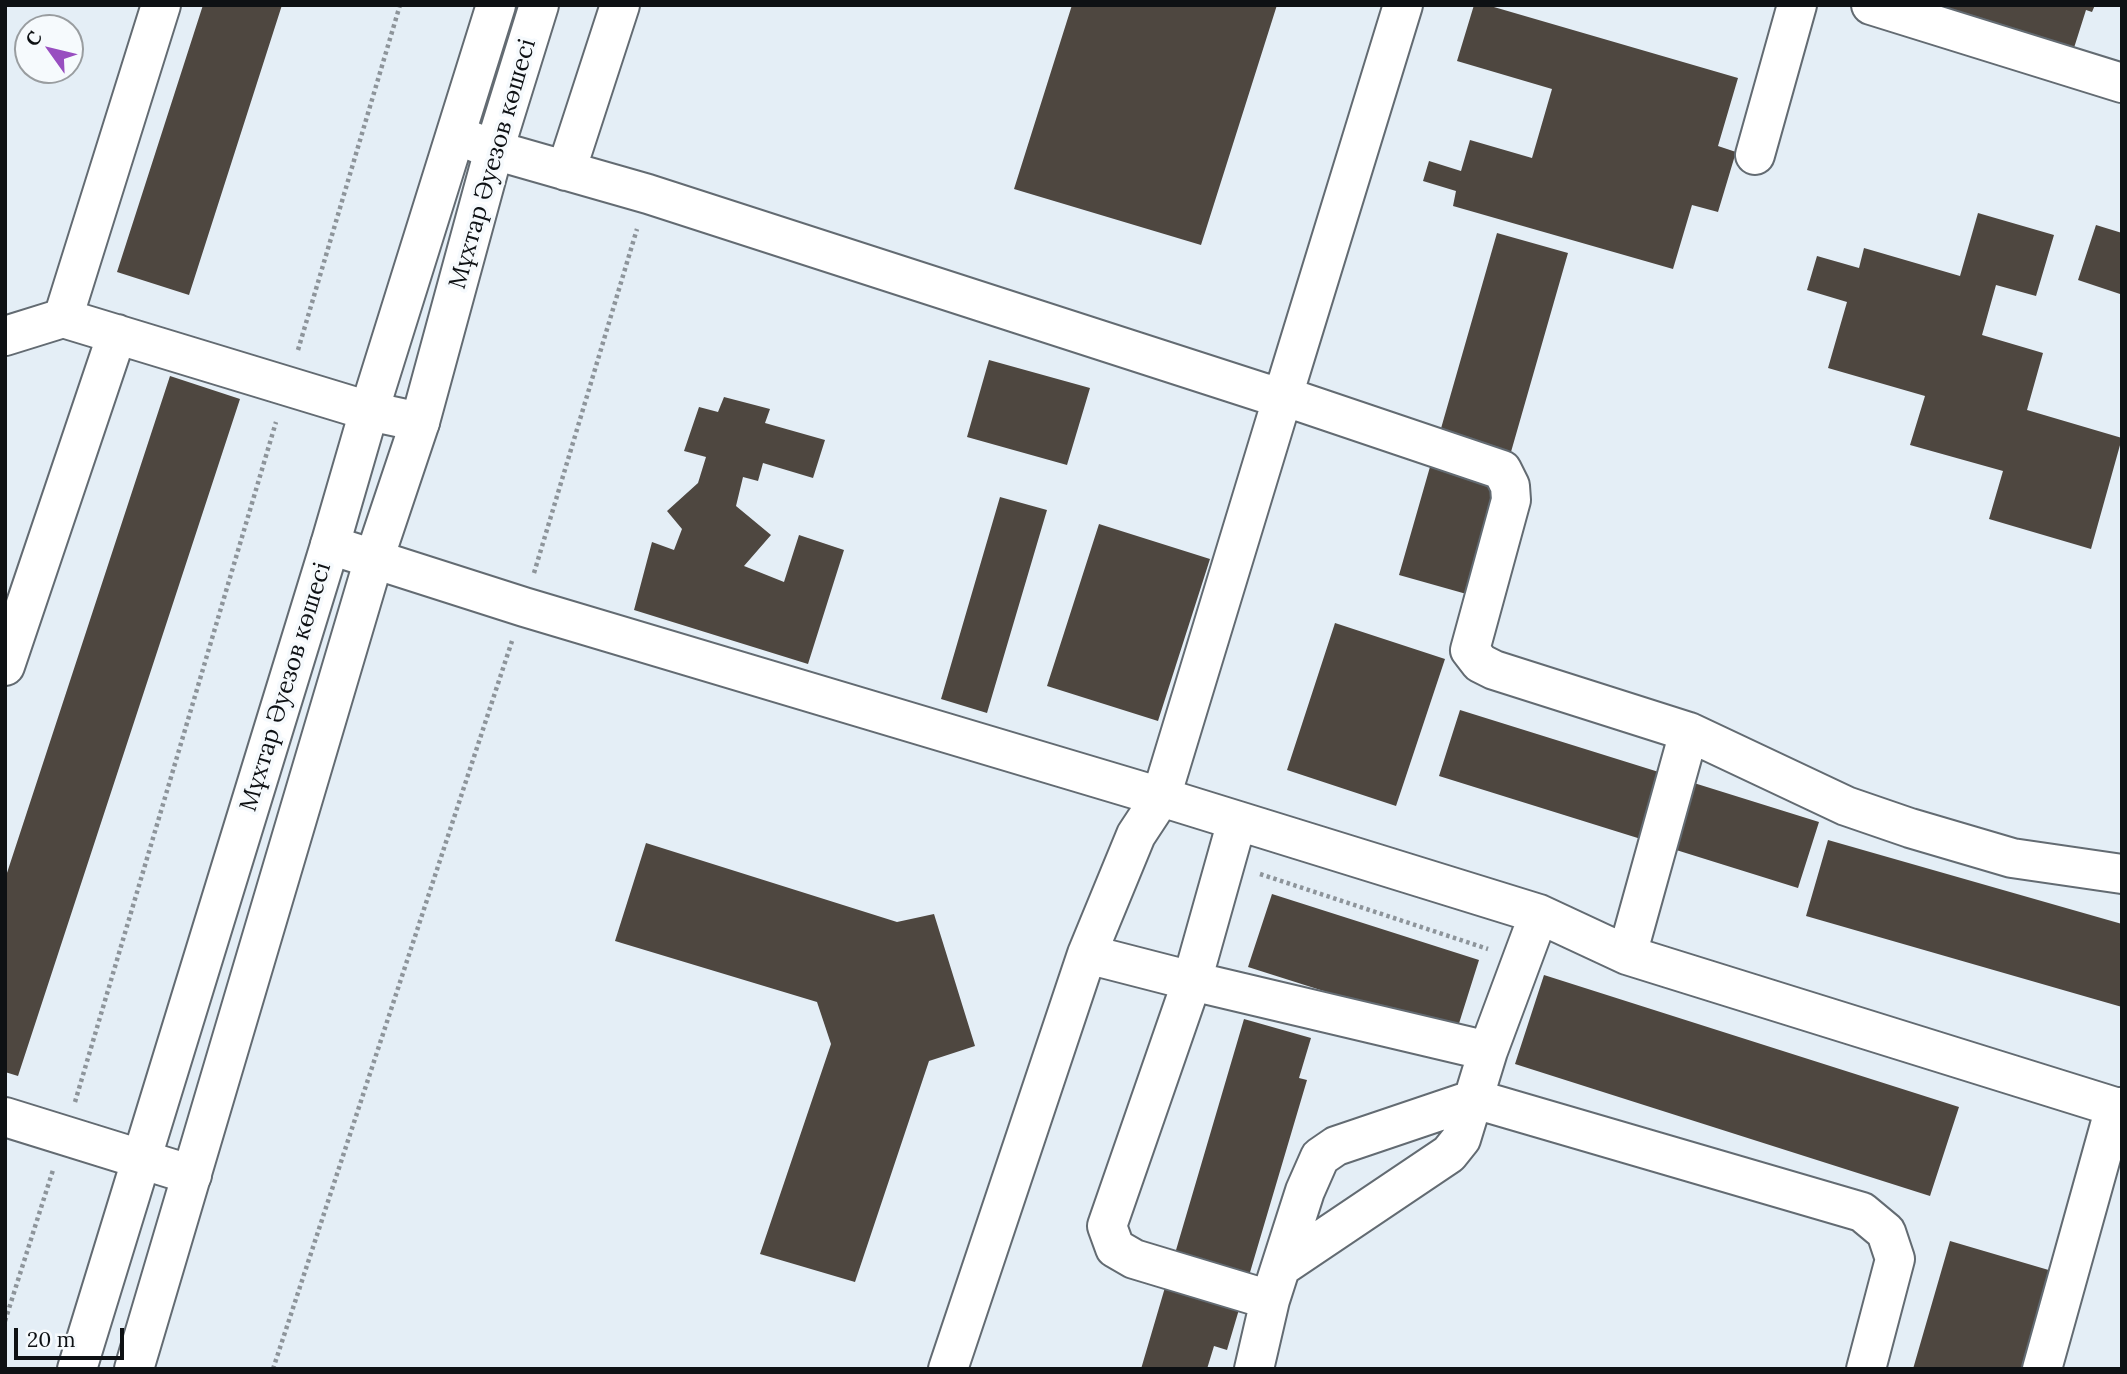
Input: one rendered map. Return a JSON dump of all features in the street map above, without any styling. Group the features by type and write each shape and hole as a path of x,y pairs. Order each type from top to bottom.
{"main road":[{"path":"63,318 161,5"},
{"name":"Мұхтар Әуезов көшесі","path":"77,1369 369,411 496,5"},
{"name":"Мұхтар Әуезов көшесі","path":"134,1369 374,559 420,422 495,150 539,5"},
{"path":"566,171 620,5"},
{"path":"948,1369 1087,954 1136,835 1161,797 1403,5"},
{"path":"1755,155 1797,5"},
{"path":"1871,5 1936,15 2122,83"},
{"path":"457,135 495,150 648,194 1264,393 1283,396 1502,470 1510,486 1511,500 1470,650 1480,663 1494,670 1689,732 1846,806 1910,828 2012,858 2122,874"},
{"path":"5,336 63,318 369,411 420,422"},
{"path":"5,666 117,334"},
{"path":"330,545 524,607 1161,797 1539,915 1627,955 2118,1107 2042,1369"},
{"path":"1627,955 1689,732"},
{"path":"1237,821 1192,981 1107,1226 1115,1248 1134,1259 1275,1283 1449,1154 1461,1139 1488,1051 1539,915"},
{"path":"1087,954 1488,1051"},
{"path":"1254,1369 1275,1283 1305,1191 1320,1157 1336,1146 1475,1099 1862,1212 1886,1231 1895,1259 1866,1369"},
{"path":"5,1117 192,1175"}],"path":[{"path":"5,1321 64,1136 400,5"},
{"path":"273,1369 524,607 648,194"},
{"path":"1225,863 1523,960"}],"building":[{"path":"203,5 282,5 189,295 117,272"},
{"path":"1072,5 1277,5 1201,245 1014,189"},
{"path":"1474,5 1487,5 1738,78 1718,146 1736,152 1718,212 1692,205 1673,269 1453,206 1456,191 1423,181 1429,161 1461,171 1470,140 1532,158 1552,89 1457,61"},
{"path":"1926,5 2095,5 2092,12 2086,10 2073,51"},
{"path":"1978,213 2054,235 2036,296 1996,285 1982,335 2043,353 2027,410 2122,438 2091,549 1989,519 2003,471 1910,445 1925,396 1828,368 1847,302 1807,290 1817,256 1859,268 1864,248 1960,276"},
{"path":"2096,225 2122,233 2120,294 2078,280"},
{"path":"1497,233 1568,253 1470,595 1399,575"},
{"path":"989,360 1090,388 1067,465 967,437"},
{"path":"170,376 240,399 18,1076 5,1072 5,879"},
{"path":"724,397 770,409 765,423 825,440 813,478 763,463 758,481 743,477 736,506 771,535 744,566 784,582 799,535 844,550 808,664 634,610 652,542 674,550 682,529 667,511 698,483 706,457 684,451 699,407 718,412"},
{"path":"1000,497 1047,510 987,713 941,699"},
{"path":"1099,524 1210,559 1158,721 1047,686"},
{"path":"1335,623 1445,659 1396,806 1287,770"},
{"path":"1460,710 1819,822 1798,888 1439,776"},
{"path":"1828,840 2122,924 2122,1007 1806,916"},
{"path":"646,843 897,922 934,914 975,1046 929,1061 855,1282 760,1254 831,1044 817,1002 615,941"},
{"path":"1272,894 1479,960 1456,1033 1248,967"},
{"path":"1544,975 1959,1107 1930,1196 1515,1064"},
{"path":"1244,1019 1311,1038 1299,1078 1307,1080 1227,1350 1214,1346 1207,1369 1141,1369"},
{"path":"1950,1241 2052,1271 2023,1369 1913,1369"}]}
